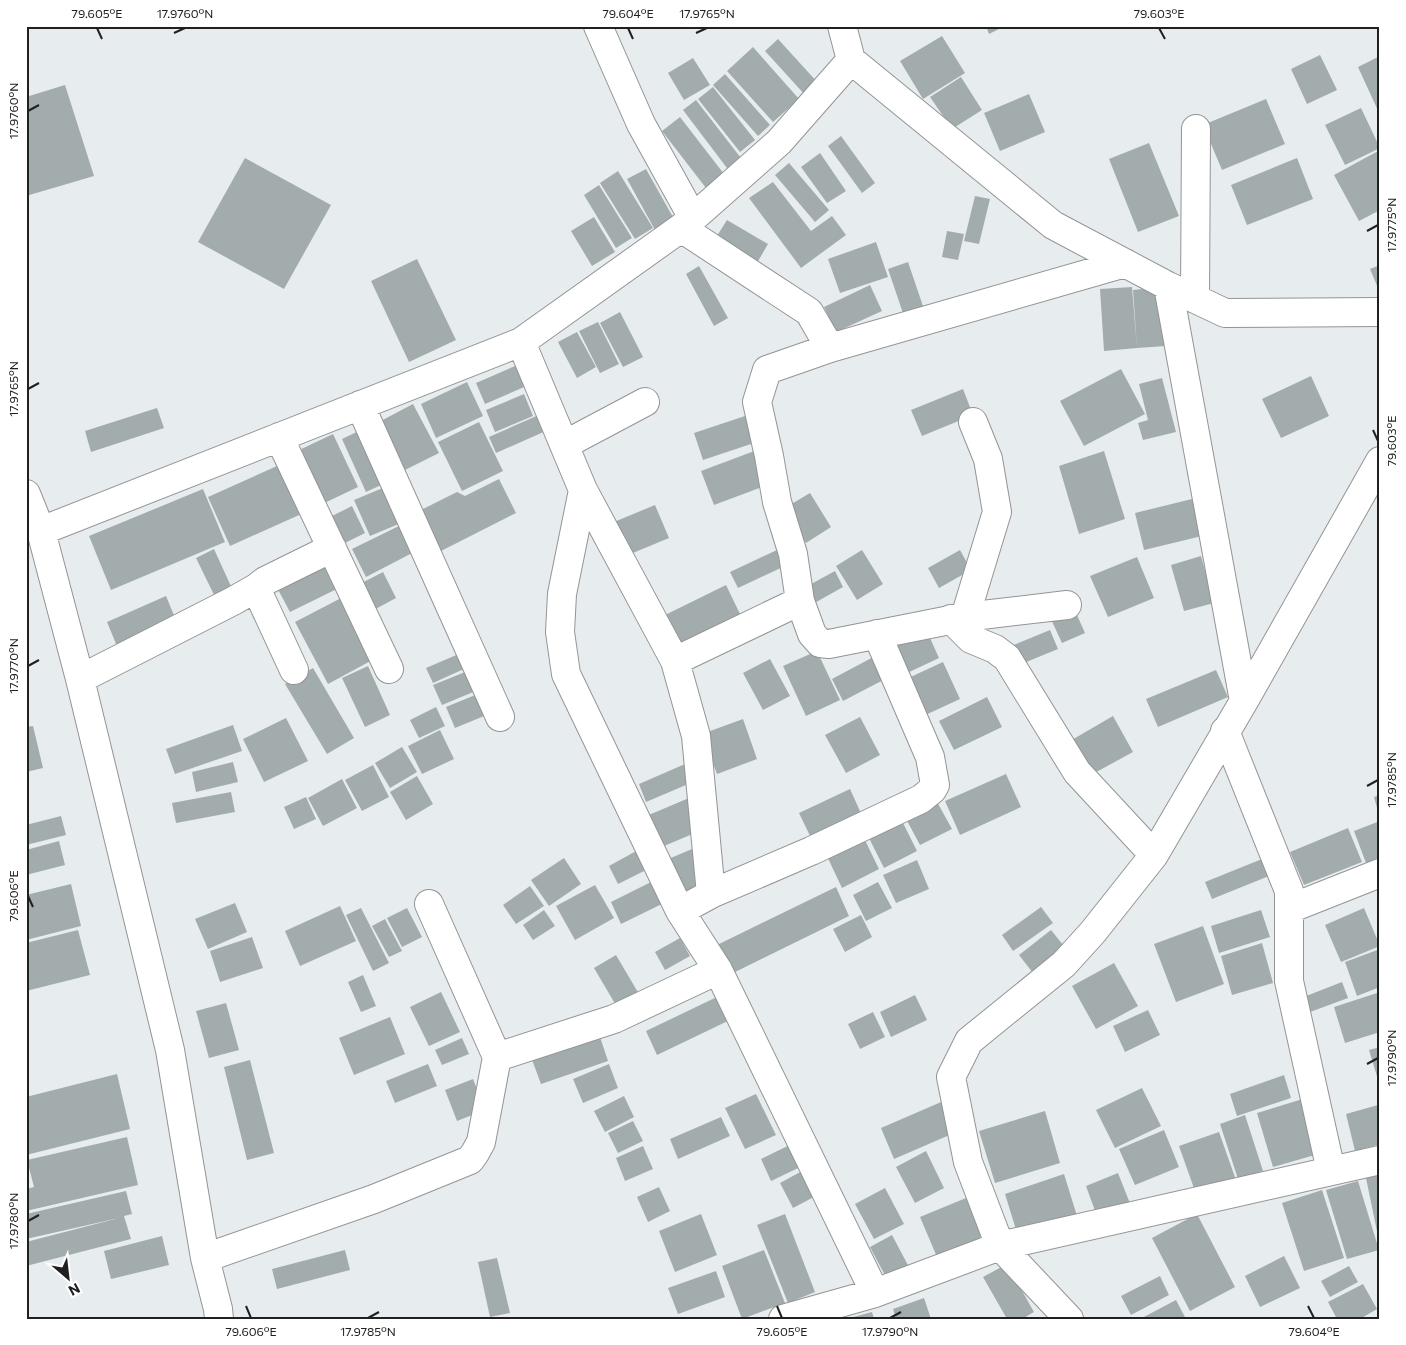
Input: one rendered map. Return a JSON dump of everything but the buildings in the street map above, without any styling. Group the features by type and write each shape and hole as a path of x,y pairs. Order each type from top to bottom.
{"street":[{"path":"598,26 687,223 809,312 830,348"},
{"path":"842,26 851,60 1053,225 1168,286 1225,313 1380,312"},
{"path":"41,531 521,342 687,223 779,142 851,60"},
{"path":"1195,298 1196,129"},
{"path":"1067,605 958,618 829,644 820,642 812,634 800,601 793,554 777,502 769,456 756,402 767,370 830,348 1125,263"},
{"path":"1168,286 1244,701"},
{"path":"521,342 583,490 675,660 696,736 711,894"},
{"path":"564,445 645,402"},
{"path":"360,405 500,717"},
{"path":"958,618 997,512 988,459 973,422"},
{"path":"279,437 389,669"},
{"path":"1069,1319 1000,1246 968,1162 951,1077 970,1041 1064,964 1093,932 1154,855 1380,461"},
{"path":"583,490 562,594 560,632 566,674 680,912 718,970 875,1293"},
{"path":"26,494 41,531 80,679 170,1050 213,1310"},
{"path":"80,679 233,601 256,588 265,580 332,548"},
{"path":"256,588 294,670"},
{"path":"675,660 800,601"},
{"path":"958,618 972,639 994,649 1007,658 1077,772 1154,855"},
{"path":"680,912 711,894 811,851 921,800 932,790 935,785 930,757 877,634"},
{"path":"1225,732 1289,892 1289,981 1331,1171"},
{"path":"1289,909 1380,873"},
{"path":"205,1258 374,1199 470,1160 475,1153 481,1142 497,1057 429,904"},
{"path":"497,1057 614,1020 718,970"},
{"path":"783,1319 875,1293 1000,1246 1380,1160"}]}
